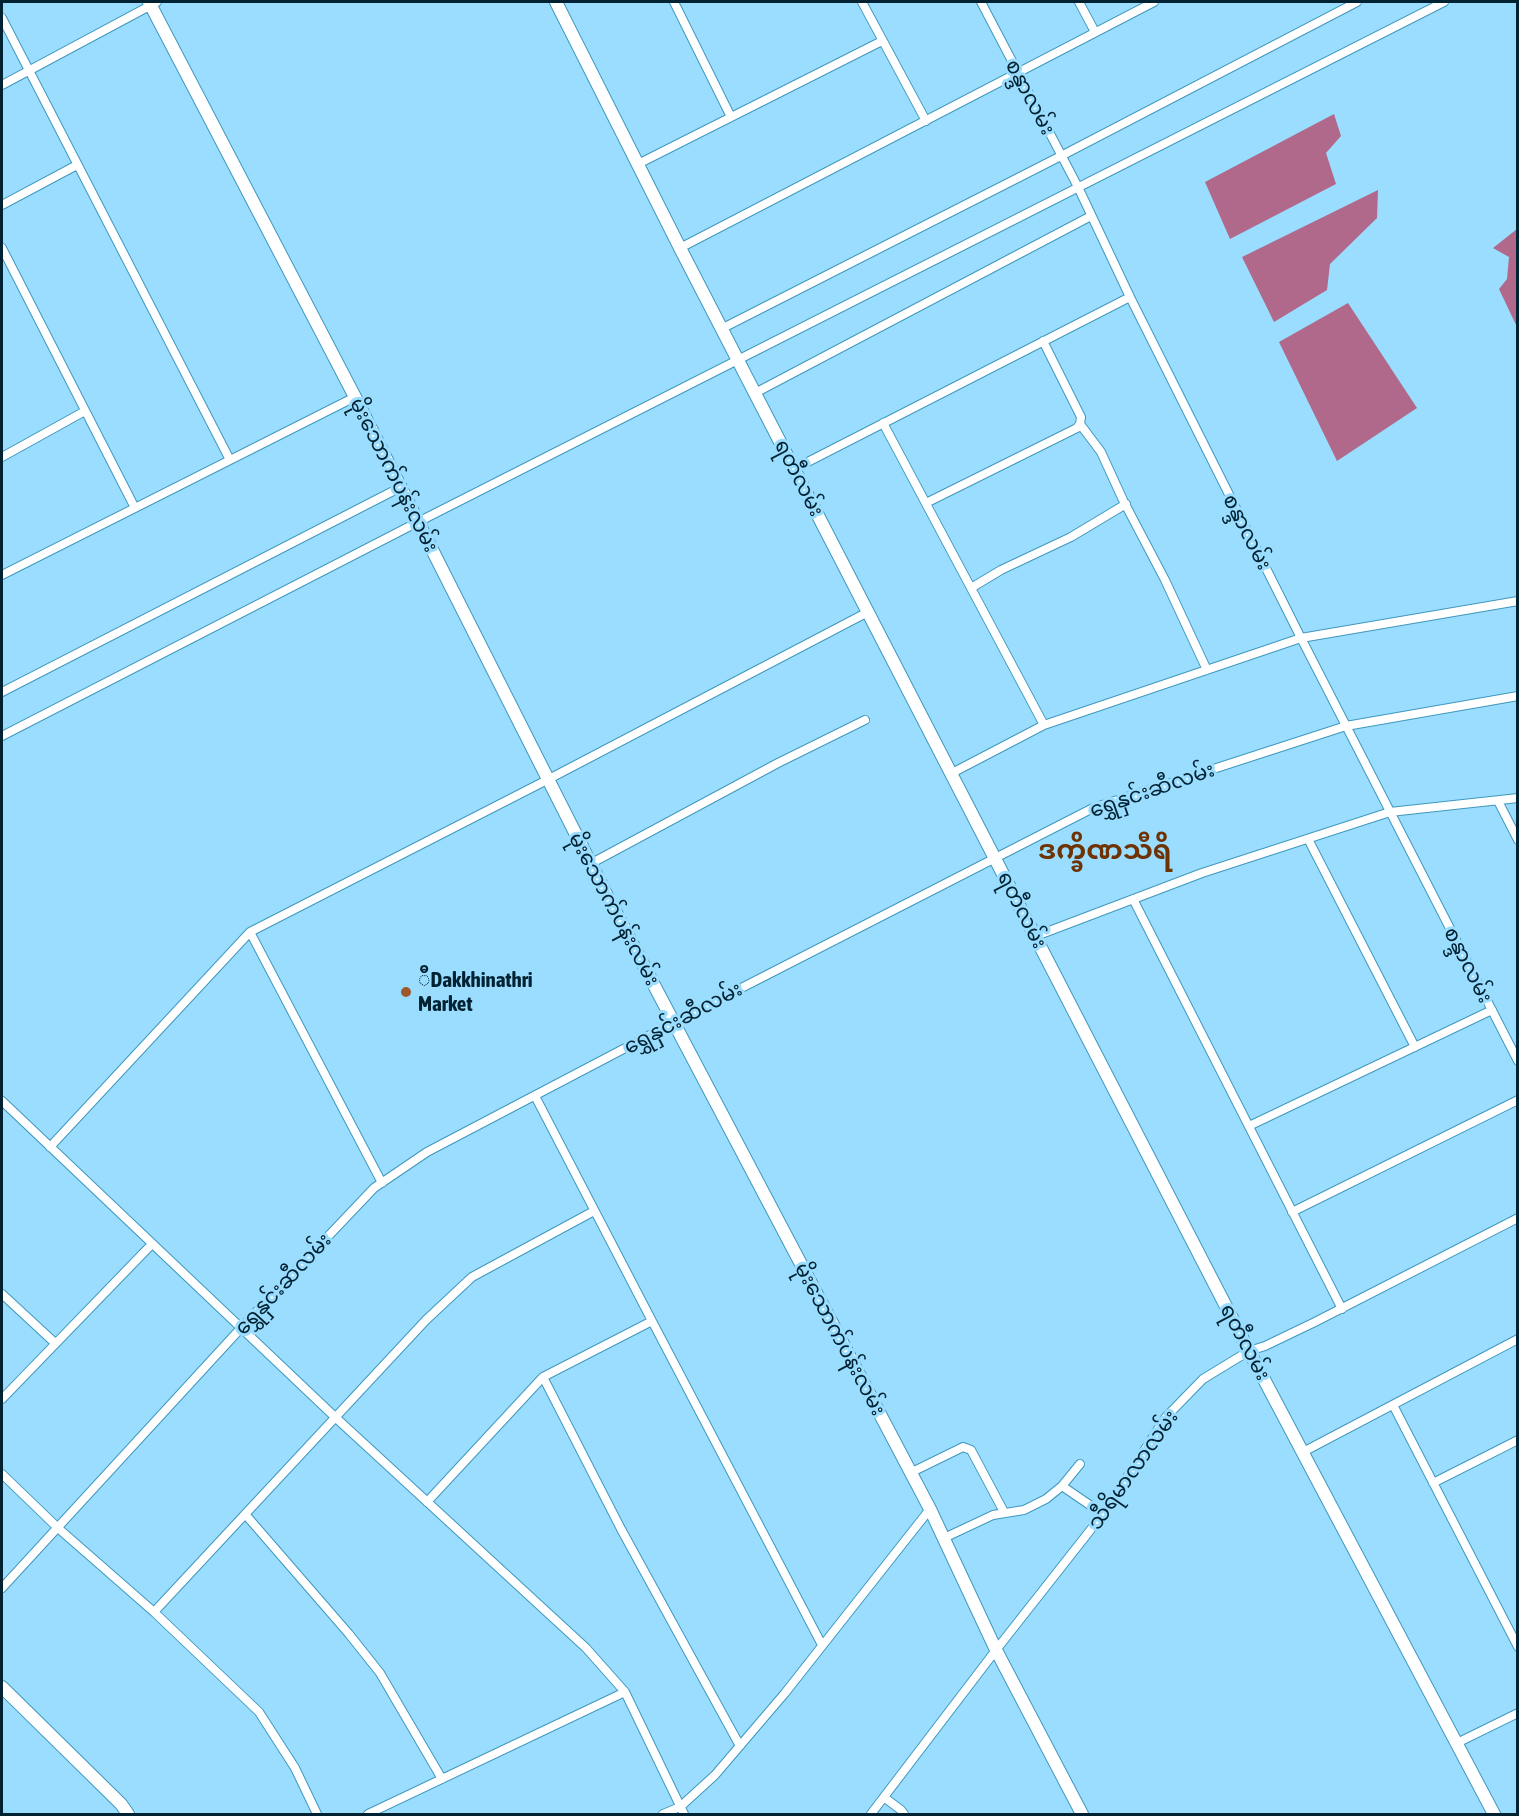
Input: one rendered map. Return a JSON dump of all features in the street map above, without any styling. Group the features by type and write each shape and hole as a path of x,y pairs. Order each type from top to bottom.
{"street":[{"name":"ရတီလမ်း","path":"556,2 738,361 1249,1351 1494,1815"},
{"path":"674,2 731,117"},
{"path":"862,2 926,121"},
{"name":"စန္ဒာလမ်း","path":"981,2 1078,187 1130,297 1301,638 1518,1060"},
{"path":"1079,2 1095,33"},
{"path":"680,248 1154,2"},
{"path":"722,328 1061,156 1357,2"},
{"path":"2,736 418,522 1444,2"},
{"path":"2,85 152,3"},
{"name":"မိုးသောက်ပန်းလမ်း","path":"152,3 401,487 590,864 930,1509 996,1650 1082,1815"},
{"path":"2,18 230,460"},
{"path":"638,164 882,41"},
{"path":"2,205 77,165"},
{"path":"755,393 1091,216"},
{"path":"2,248 135,508"},
{"path":"794,469 1130,297"},
{"path":"926,503 1077,428 1080,424 1081,417 1043,341"},
{"path":"2,575 355,397"},
{"path":"2,457 85,411"},
{"path":"884,423 1044,725"},
{"path":"1080,424 1101,452 1166,580 1207,670"},
{"path":"2,692 401,487"},
{"path":"971,588 1001,570 1071,537 1126,504"},
{"path":"952,773 1044,725 1301,638 1518,601"},
{"path":"50,1147 250,932 868,612"},
{"name":"ရွှေနှင်းဆီလမ်း","path":"2,1588 241,1328 374,1188 427,1152 1093,808 1346,726 1518,696"},
{"path":"590,864 778,763 865,720"},
{"path":"1036,936 1202,873 1390,813 1518,798"},
{"path":"1498,801 1518,840"},
{"path":"1308,839 1414,1047"},
{"path":"1133,899 1342,1309"},
{"path":"250,932 382,1183"},
{"path":"1249,1126 1492,1010"},
{"path":"535,1096 822,1645"},
{"path":"1292,1212 1518,1100"},
{"path":"2,1101 335,1417 586,1648 625,1692 682,1811"},
{"path":"154,1612 426,1320 472,1276 594,1211"},
{"name":"သီရိမာလာလမ်း","path":"871,1815 1103,1514 1166,1417 1203,1379 1249,1351 1265,1346 1342,1309 1518,1218"},
{"path":"2,1399 152,1244"},
{"path":"2,1294 55,1343"},
{"path":"428,1502 543,1377 652,1320"},
{"path":"1303,1452 1518,1339"},
{"path":"543,1377 621,1529 740,1746"},
{"path":"1393,1404 1518,1647"},
{"path":"1433,1483 1518,1440"},
{"path":"910,1473 963,1447 971,1450 1004,1512"},
{"path":"944,1538 993,1515 1024,1510 1046,1499 1062,1486 1080,1464"},
{"path":"2,1474 58,1528 154,1612 259,1712 295,1768 317,1815"},
{"path":"1062,1486 1103,1514"},
{"path":"663,1815 682,1811 715,1775 930,1509"},
{"path":"245,1514 380,1672 442,1779"},
{"path":"2,1687 121,1804 128,1815"},
{"path":"368,1815 625,1692"},
{"path":"1457,1743 1518,1713"},
{"path":"885,1798 904,1815"}],"shaded area":[{"path":"1334,114 1341,136 1326,153 1336,184 1230,239 1205,182"},
{"path":"1378,190 1377,218 1330,264 1327,290 1274,322 1242,257"},
{"path":"1517,229 1517,327 1499,289 1507,279 1509,257 1493,248"},
{"path":"1348,303 1417,408 1337,461 1279,342"}],"place":[{"name":"ီDakkhinathri Market","path":"406,992"}],"district":[{"name":"ဒက္ခိဏသီရိ","path":"1105,850"}]}
